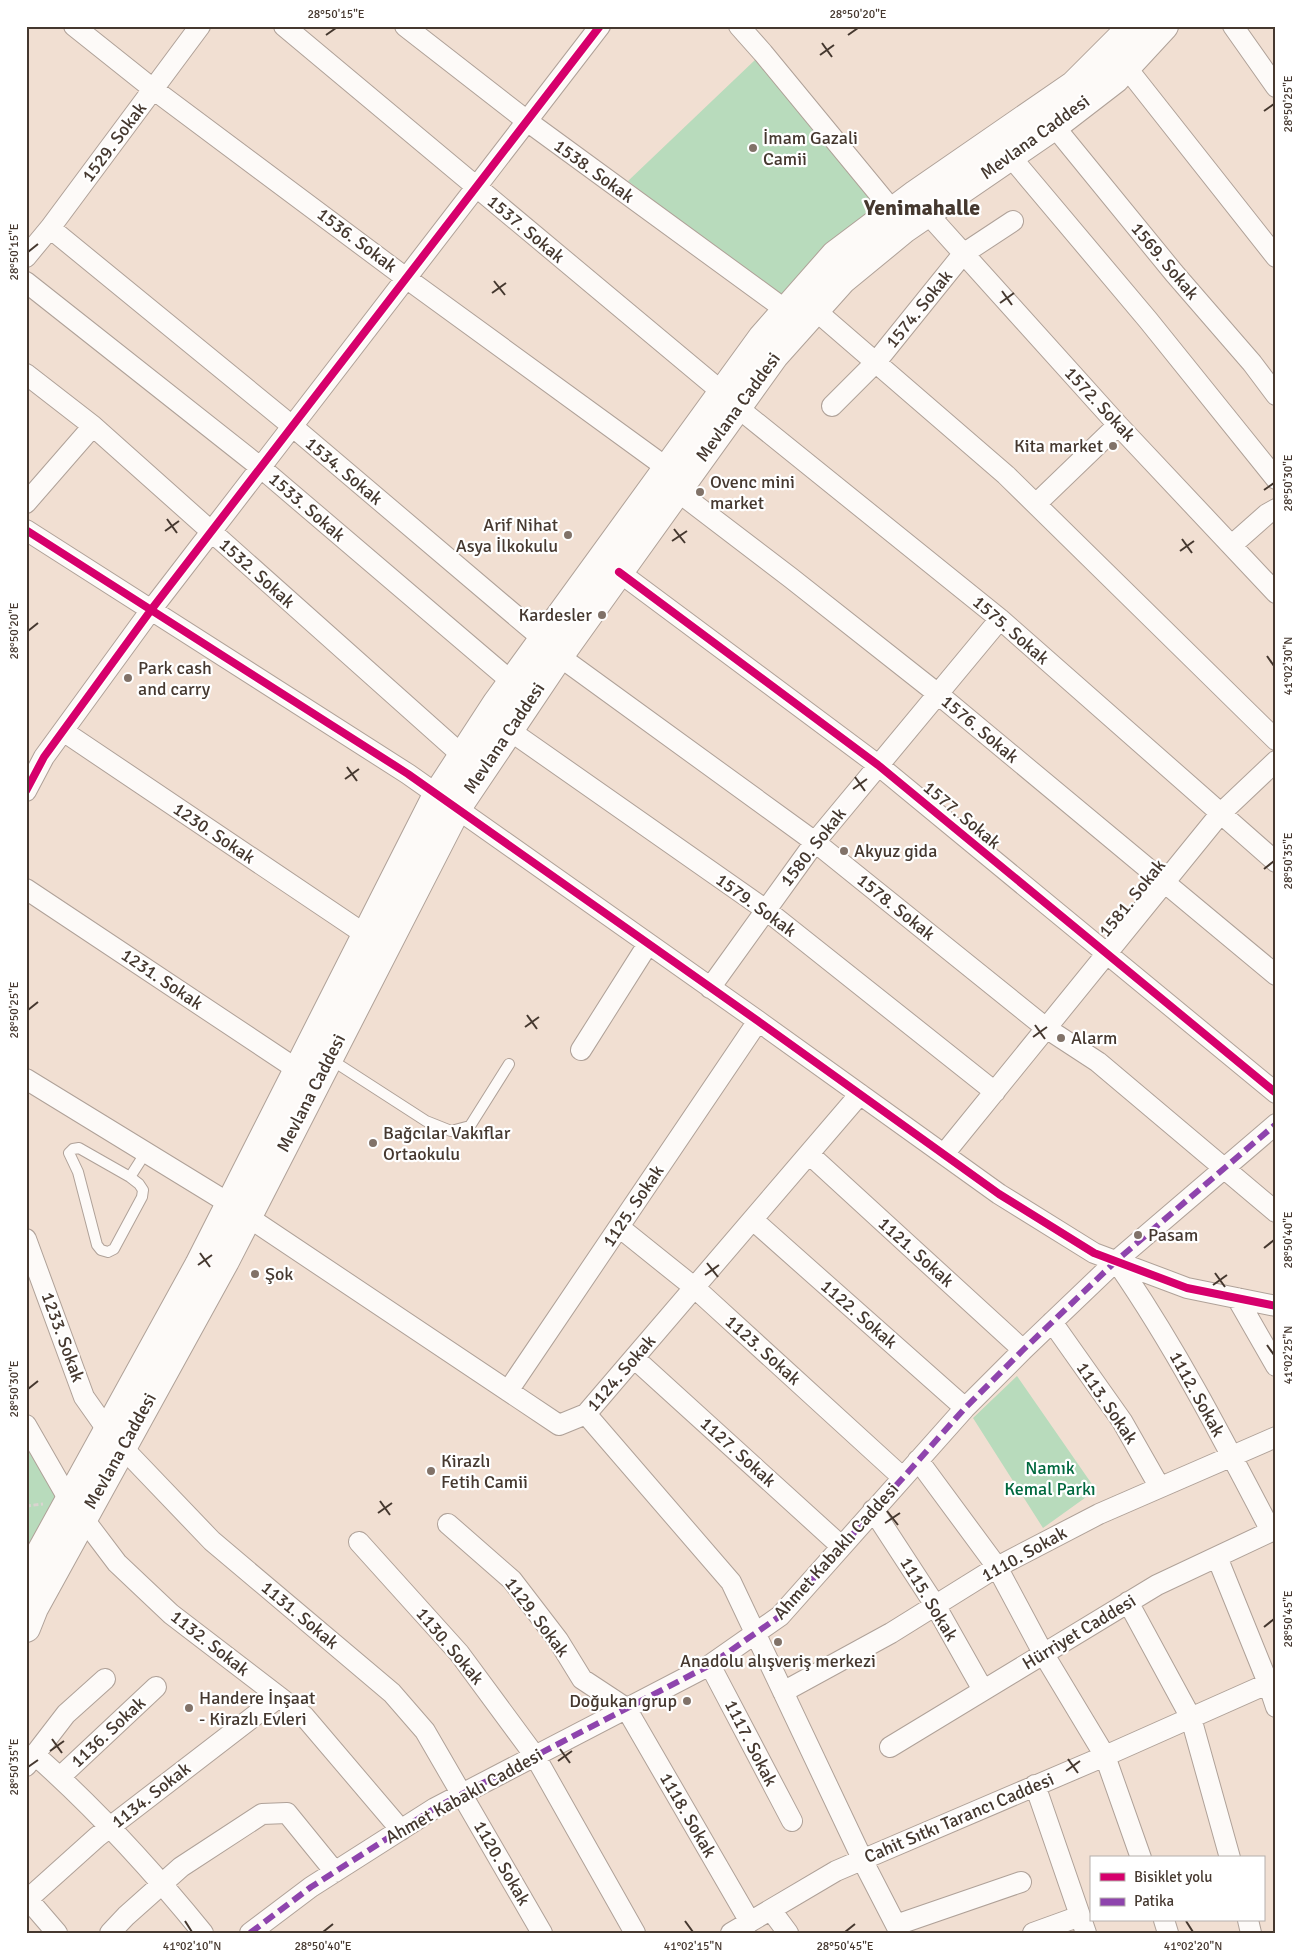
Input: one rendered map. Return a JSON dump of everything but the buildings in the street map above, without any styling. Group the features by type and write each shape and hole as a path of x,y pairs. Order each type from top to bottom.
{"main road":[{"name":"Mevlana Caddesi","path":"730,400 762,338 836,255 916,194 1074,85 1133,26"},
{"name":"Mevlana Caddesi","path":"239,1210 298,1070 366,935 447,801 509,730 551,648 730,400 774,356 842,280 904,229 1054,126 1115,79 1164,26"},
{"name":"Mevlana Caddesi","path":"26,1628 76,1509 239,1210 329,1058 447,801 463,756 512,682 551,648 619,572 672,479"},
{"name":"Mevlana Caddesi","path":"26,1579 76,1509"}],"street":[{"name":"1536. Sokak","path":"74,26 153,89 672,479"},
{"name":"1529. Sokak","path":"26,257 50,228 200,26"},
{"name":"1537. Sokak","path":"284,26 730,400"},
{"name":"1538. Sokak","path":"405,26 527,121 787,311"},
{"path":"26,791 44,757 150,610 600,26"},
{"path":"739,26 893,212"},
{"path":"1233,26 1276,87"},
{"path":"1126,67 1276,258"},
{"name":"1569. Sokak","path":"1054,126 1174,273 1252,363 1276,395"},
{"path":"1010,156 1148,320 1276,479"},
{"name":"1572. Sokak","path":"927,213 1118,425 1276,593"},
{"name":"1574. Sokak","path":"832,406 876,362 963,254 1013,220"},
{"name":"1534. Sokak","path":"50,228 292,426 551,648"},
{"name":"1533. Sokak","path":"26,282 260,467 512,682"},
{"path":"815,310 1006,475 1276,740"},
{"name":"1532. Sokak","path":"30,382 93,426 463,756"},
{"name":"1575. Sokak","path":"730,400 1000,619 1276,862"},
{"path":"1036,504 1118,425"},
{"path":"26,503 93,426"},
{"name":"1576. Sokak","path":"672,479 791,578 938,694 1276,975"},
{"path":"1232,545 1267,514 1276,509"},
{"path":"26,530 408,774 1006,1198 1094,1253 1187,1288 1276,1306"},
{"name":"1577. Sokak","path":"619,572 878,765 1276,1093"},
{"name":"1580. Sokak","path":"710,988 815,842 1000,619"},
{"name":"1578. Sokak","path":"551,648 815,842 1046,1028 1098,1062 1276,1212"},
{"name":"1579. Sokak","path":"509,730 766,910 995,1092"},
{"name":"1230. Sokak","path":"62,731 366,935"},
{"name":"1581. Sokak","path":"944,1154 1220,814 1276,761"},
{"name":"1231. Sokak","path":"26,889 298,1070"},
{"path":"581,1050 648,944"},
{"name":"1125. Sokak","path":"508,1391 758,1021"},
{"name":"1124. Sokak","path":"26,1079 239,1210 559,1425 586,1414 860,1094"},
{"name":"Ahmet Kabaklı Caddesi","path":"250,1933 311,1886 435,1808 710,1665 780,1616 965,1408 1023,1350 1116,1261 1276,1124"},
{"name":"1121. Sokak","path":"809,1154 1023,1350"},
{"name":"1122. Sokak","path":"753,1220 965,1408"},
{"name":"1123. Sokak","path":"618,1227 694,1288 902,1477"},
{"name":"1233. Sokak","path":"26,1239 84,1397 115,1439"},
{"name":"1112. Sokak","path":"1116,1261 1149,1308 1273,1530"},
{"path":"1238,1298 1276,1366"},
{"name":"1113. Sokak","path":"1052,1322 1122,1421 1159,1486"},
{"name":"1127. Sokak","path":"634,1358 841,1546"},
{"path":"586,1414 731,1582 898,1929 1022,1882"},
{"name":"1132. Sokak","path":"26,1425 76,1509 117,1563 171,1614 304,1716 402,1830"},
{"name":"1110. Sokak","path":"783,1692 891,1633 997,1567 1099,1514 1159,1486 1276,1437"},
{"name":"1131. Sokak","path":"115,1439 212,1540 392,1693 425,1731 462,1794"},
{"path":"918,1460 997,1567 1043,1653 1105,1756 1141,1856"},
{"name":"1115. Sokak","path":"873,1510 935,1605 982,1690"},
{"name":"1129. Sokak","path":"448,1524 512,1580 558,1640 582,1680 626,1708"},
{"name":"Hürriyet Caddesi","path":"890,1747 1157,1585 1273,1530"},
{"name":"1130. Sokak","path":"358,1542 460,1653 535,1756 635,1933"},
{"path":"1217,1557 1272,1681 1276,1707"},
{"path":"1128,1602 1191,1718 1229,1856"},
{"name":"1117. Sokak","path":"710,1665 792,1821"},
{"path":"105,1679 66,1714 30,1760 60,1777 110,1827 203,1933"},
{"name":"Cahit Sıtkı Tarancı Caddesi","path":"731,1933 836,1871 1105,1756 1272,1681"},
{"name":"1136. Sokak","path":"60,1777 156,1686"},
{"name":"1134. Sokak","path":"27,1898 110,1827 279,1696"},
{"name":"1118. Sokak","path":"626,1708 750,1922"},
{"path":"1033,1933 1083,1924 1034,1785"},
{"name":"1120. Sokak","path":"462,1794 542,1933"},
{"path":"110,1933 181,1867 262,1814 287,1813 335,1872"},
{"path":"27,1898 57,1933"},
{"path":"771,1910 788,1933"}],"lane":[{"path":"329,1058 426,1122 451,1131 470,1126 509,1064"},
{"path":"79,1148 130,1177 143,1190 142,1197 114,1248 108,1252 101,1250 97,1245 78,1172 69,1153 73,1149 79,1148"},
{"path":"130,1177 146,1152"}],"green space":[{"path":"756,59 878,202 780,298 628,181"},
{"name":"Namık Kemal Parkı","path":"1017,1376 1096,1490 1043,1528 973,1418"},
{"path":"26,1443 59,1496 26,1567"}],"marked path":[{"path":"250,1933 311,1887 435,1808 710,1665 780,1616 965,1408 1023,1350 1116,1261 1276,1124"}],"cycle path":[{"path":"26,791 44,757 151,610 600,26"},
{"path":"26,530 408,774 999,1194 1094,1253 1187,1288 1276,1306"},
{"path":"619,572 878,765 1276,1093"}],"place":[{"name":"İmam Gazali Camii","path":"753,148"},
{"name":"Kita market","path":"1113,446"},
{"name":"Ovenc mini market","path":"700,492"},
{"name":"Arif Nihat Asya İlkokulu","path":"568,535"},
{"name":"Kardesler","path":"602,615"},
{"name":"Park cash and carry","path":"128,678"},
{"name":"Akyuz gida","path":"844,851"},
{"name":"Alarm","path":"1061,1038"},
{"name":"Bağcılar Vakıflar Ortaokulu","path":"373,1143"},
{"name":"Pasam","path":"1138,1235"},
{"name":"Şok","path":"255,1274"},
{"name":"Kirazlı Fetih Camii","path":"431,1471"},
{"name":"Anadolu alışveriş merkezi","path":"778,1642"},
{"name":"Doğukan grup","path":"687,1701"},
{"name":"Handere İnşaat - Kirazlı Evleri","path":"189,1708"}],"district":[{"name":"Yenimahalle","path":"922,207"}]}
